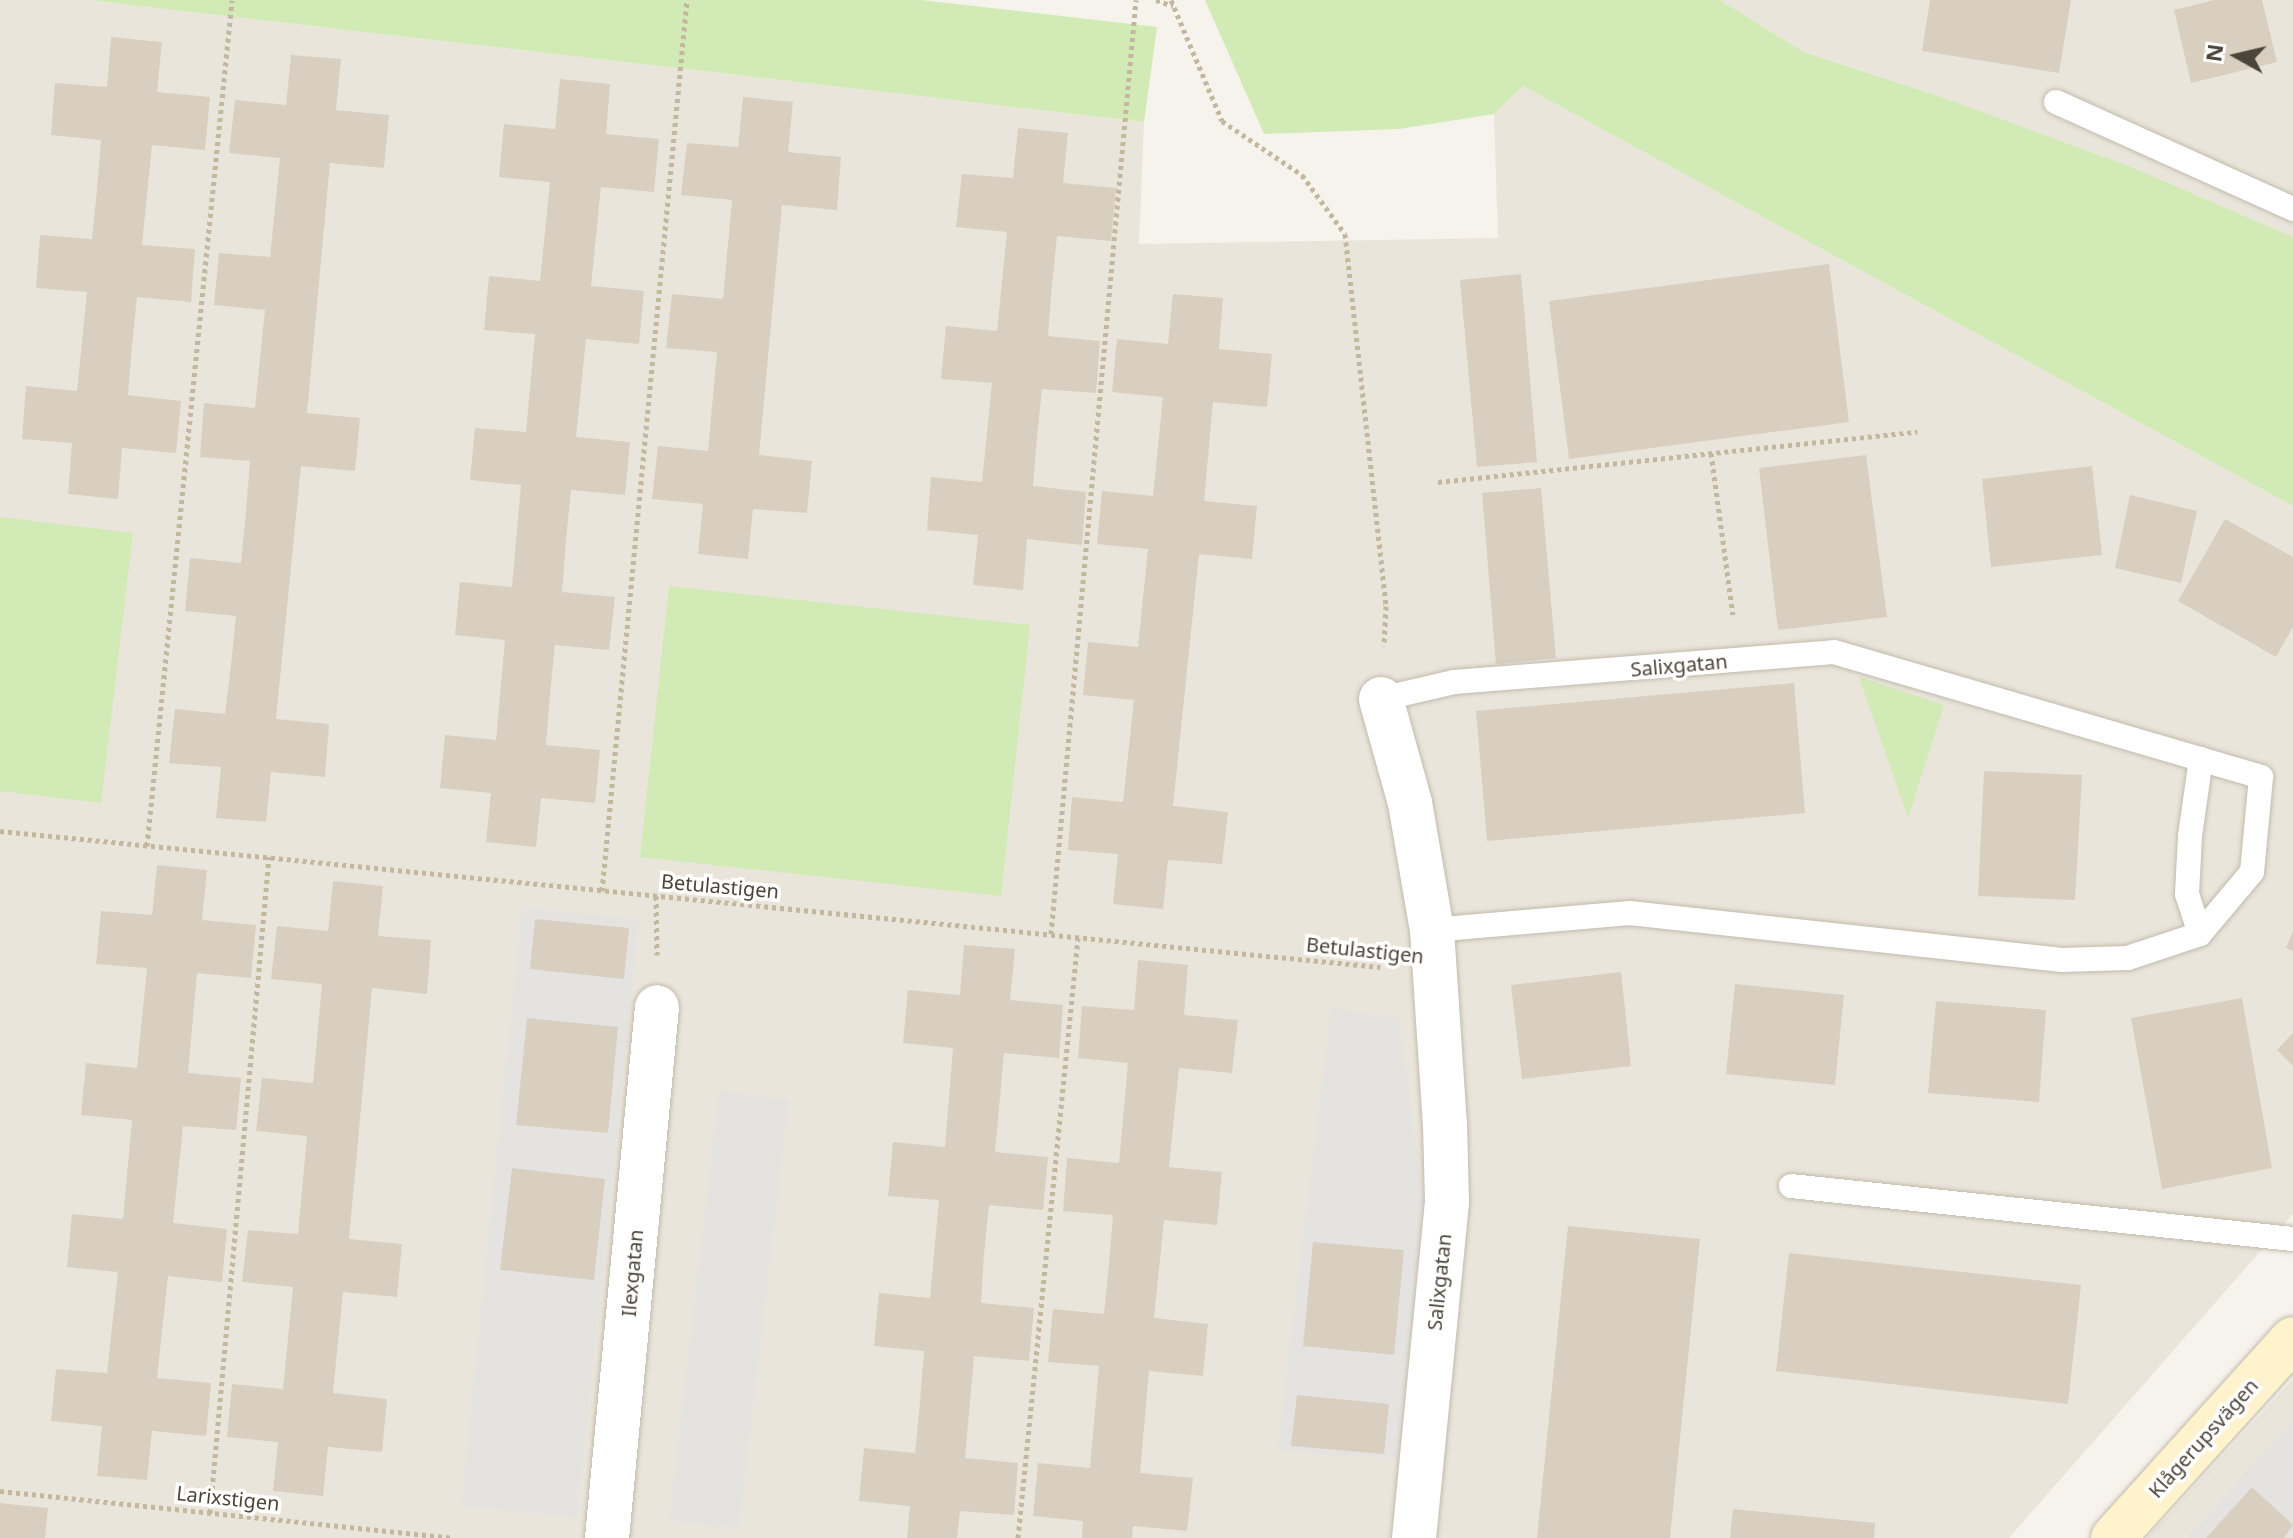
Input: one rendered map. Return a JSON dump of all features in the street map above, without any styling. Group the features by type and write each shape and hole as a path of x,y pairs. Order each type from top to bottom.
{"street":[{"name":"Salixgatan","path":"1381,699 1410,803 1438,973 1447,1202 1414,1538"},
{"name":"Ilexgatan","path":"607,1538 657,1007"},
{"name":"Klågerupsvägen","path":"2113,1538 2293,1339"}],"lane":[{"path":"2056,102 2293,209"},
{"name":"Salixgatan","path":"1381,699 1454,682 1834,652 2261,777 2252,872 2200,934"},
{"path":"1432,930 1630,913 2062,960 2128,958 2200,934 2187,894 2190,836 2201,759"},
{"path":"1791,1186 2293,1239"}],"path":[{"path":"147,846 232,0"},
{"path":"602,891 687,0"},
{"path":"1051,934 1136,0"},
{"path":"1156,0 1173,3 1222,121 1302,175 1345,234 1386,606 1381,699"},
{"path":"1438,482 1917,432"},
{"path":"1711,453 1739,660"},
{"name":"Betulastigen","path":"0,831 1438,973"},
{"path":"210,1513 269,857"},
{"path":"1018,1538 1079,938"},
{"name":"Larixstigen","path":"0,1491 453,1538"}],"shaded area":[{"path":"0,0 88,0 1144,122 1139,244 1498,238 1494,114 1523,86 2293,506 2293,1214 2009,1538 0,1538"},
{"path":"1720,0 2293,0 2293,237 2129,166 1950,100 1804,52"},
{"path":"522,907 639,919 577,1518 461,1506"},
{"path":"1331,1008 1399,1018 1423,1203 1398,1459 1277,1451"},
{"path":"719,1090 789,1099 739,1529 669,1521"},
{"path":"2293,1379 2293,1538 2147,1538"},
{"path":"2293,1420 2293,1538 2187,1538"}],"green space":[{"path":"88,0 921,0 1157,27 1144,122"},
{"path":"1205,0 1720,0 1804,52 1950,100 2129,166 2293,237 2293,506 1523,86 1494,114 1399,129 1264,134"},
{"path":"0,517 133,533 101,803 0,791"},
{"path":"669,586 1030,625 1001,896 640,857"},
{"path":"1859,677 1944,705 1908,818"}],"building":[{"path":"1930,0 2071,0 2059,73 1922,51"},
{"path":"2214,0 2262,0 2277,62 2191,83 2174,10"},
{"path":"111,37 162,42 157,92 210,97 205,150 152,145 142,245 195,249 191,302 137,297 132,346 128,395 181,401 176,453 122,448 118,499 68,494 72,443 22,439 26,386 77,391 87,292 36,288 40,235 92,239 97,189 101,140 51,135 55,83 107,87"},
{"path":"291,55 341,59 336,110 389,115 384,168 330,163 307,413 360,418 355,471 301,466 276,719 329,724 325,777 271,772 266,822 216,818 221,767 169,763 175,709 225,714 236,616 185,611 190,558 241,563 246,512 250,461 200,457 204,403 255,408 265,310 214,305 219,253 270,257 280,158 229,153 235,100 286,105"},
{"path":"560,79 610,84 606,134 659,139 654,192 601,187 591,286 644,291 639,344 586,339 576,437 630,442 625,495 571,490 562,592 615,597 609,650 555,645 550,694 546,745 600,750 595,803 541,798 536,847 486,842 491,793 440,788 445,735 496,740 505,640 455,635 460,582 512,587 521,485 470,480 475,428 526,432 535,334 484,330 489,276 540,281 550,182 499,177 504,124 555,129"},
{"path":"743,97 793,102 788,152 841,157 837,210 782,205 759,455 812,461 807,513 753,509 748,559 698,554 703,504 652,499 658,446 708,451 717,352 666,348 672,294 723,299 732,200 681,195 687,143 738,147"},
{"path":"1018,128 1068,133 1063,183 1116,188 1111,241 1057,236 1052,285 1048,336 1100,341 1096,393 1042,389 1037,437 1033,486 1086,492 1082,545 1027,539 1023,590 973,585 978,535 927,530 931,477 982,482 992,383 941,379 946,326 997,331 1007,232 956,227 962,174 1013,178"},
{"path":"1829,264 1849,422 1569,459 1549,301"},
{"path":"1521,274 1537,462 1477,467 1460,280"},
{"path":"1173,294 1223,298 1219,349 1272,354 1267,407 1213,402 1204,501 1257,506 1252,559 1199,554 1173,806 1228,812 1222,864 1168,860 1163,909 1113,904 1118,854 1068,850 1072,797 1123,802 1134,700 1083,695 1088,642 1138,647 1148,549 1097,544 1102,491 1153,496 1163,397 1112,392 1117,339 1168,344"},
{"path":"1866,455 1887,617 1778,630 1759,468"},
{"path":"2092,466 2102,555 1991,567 1982,479"},
{"path":"1541,488 1556,658 1496,664 1482,493"},
{"path":"2130,495 2197,511 2181,583 2115,568"},
{"path":"2225,519 2293,557 2293,627 2276,657 2178,601"},
{"path":"1794,683 1805,813 1487,841 1476,711"},
{"path":"1984,771 2082,775 2075,900 1978,896"},
{"path":"157,865 207,870 202,920 256,925 251,978 197,973 188,1073 241,1078 236,1130 183,1126 173,1223 227,1229 222,1282 168,1276 157,1378 211,1383 206,1436 152,1431 147,1480 97,1476 102,1426 51,1421 56,1369 107,1373 118,1272 67,1267 72,1214 123,1219 132,1120 81,1115 86,1063 137,1068 147,968 96,964 101,911 152,915"},
{"path":"333,881 383,886 378,936 431,940 427,994 372,988 349,1239 402,1244 397,1297 343,1292 333,1393 387,1399 382,1452 328,1447 323,1496 273,1491 278,1442 227,1437 232,1384 283,1389 293,1287 242,1282 248,1230 298,1234 307,1136 256,1131 262,1078 313,1083 322,984 271,979 277,926 328,931"},
{"path":"535,919 629,928 624,979 530,969"},
{"path":"2293,931 2293,951 2286,948"},
{"path":"964,945 1015,949 1010,1000 1063,1005 1059,1058 1004,1053 995,1152 1048,1157 1043,1210 989,1205 984,1254 981,1303 1034,1308 1029,1361 974,1356 965,1458 1018,1463 1014,1515 960,1511 957,1538 907,1538 910,1506 859,1501 864,1448 915,1453 920,1402 924,1351 874,1346 879,1293 930,1298 939,1200 888,1196 893,1142 945,1147 953,1048 903,1043 908,990 960,995"},
{"path":"1138,960 1188,965 1184,1015 1238,1020 1232,1073 1179,1068 1169,1167 1222,1172 1217,1225 1164,1220 1154,1318 1208,1324 1203,1376 1149,1371 1140,1473 1193,1478 1187,1531 1133,1526 1132,1538 1082,1538 1083,1521 1033,1516 1038,1463 1090,1468 1099,1366 1048,1362 1053,1309 1104,1314 1113,1215 1063,1211 1067,1158 1119,1163 1128,1063 1078,1058 1082,1006 1134,1010"},
{"path":"1621,972 1631,1066 1522,1079 1511,985"},
{"path":"1735,984 1844,995 1835,1085 1726,1074"},
{"path":"2242,998 2272,1168 2162,1189 2131,1018"},
{"path":"1936,1001 2046,1010 2039,1102 1928,1093"},
{"path":"527,1018 618,1027 608,1133 516,1125"},
{"path":"2293,1033 2293,1066 2277,1050"},
{"path":"512,1168 605,1179 594,1280 500,1270"},
{"path":"1568,1226 1700,1239 1670,1538 1537,1538"},
{"path":"1313,1242 1404,1250 1394,1355 1303,1346"},
{"path":"1789,1253 2081,1285 2068,1404 1776,1371"},
{"path":"1297,1395 1389,1404 1384,1454 1291,1446"},
{"path":"2252,1487 2293,1525 2284,1538 2206,1538"},
{"path":"0,1503 48,1508 45,1538 0,1538"},
{"path":"1733,1509 1875,1523 1874,1538 1730,1538"}]}
